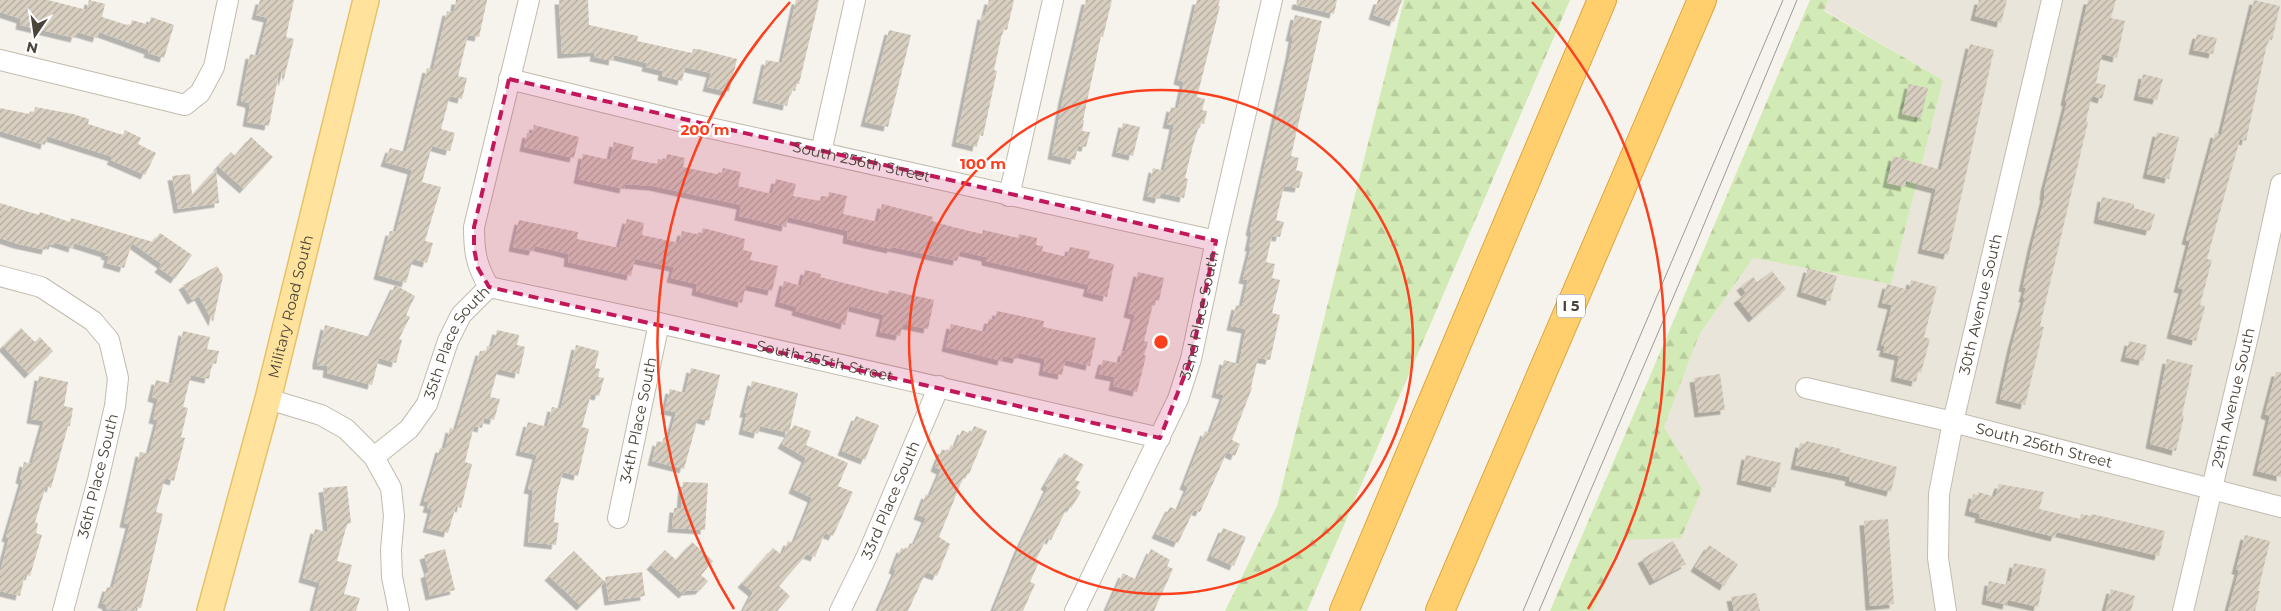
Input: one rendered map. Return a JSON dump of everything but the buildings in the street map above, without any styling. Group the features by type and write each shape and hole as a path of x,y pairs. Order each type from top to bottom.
{"highway":[{"path":"1344,611 1602,0"},
{"name":"I 5","path":"1440,611 1702,0"}],"main road":[{"name":"Military Road South","path":"210,611 268,398 366,0"}],"street":[{"path":"0,60 185,105 200,93 214,67 228,0"},
{"name":"35th Place South","path":"374,457 409,429 427,404 448,341 461,315 489,287 478,268 474,249 474,227 529,0"},
{"path":"821,152 855,0"},
{"path":"1009,196 1053,0"},
{"name":"32nd Place South","path":"1075,611 1178,399 1191,359 1216,241 1272,0"},
{"name":"30th Avenue South","path":"1946,611 1938,558 1939,494 1953,422 2052,0"},
{"name":"South 256th Street","path":"509,79 692,124 1216,241"},
{"name":"29th Avenue South","path":"2183,611 2248,336 2281,184"},
{"name":"36th Place South","path":"0,276 41,287 93,321 108,340 118,378 115,406 98,480 63,611"},
{"name":"South 255th Street","path":"489,287 939,386 1160,438"},
{"name":"34th Place South","path":"618,518 659,323"},
{"name":"33rd Place South","path":"840,611 867,556 939,386"},
{"name":"South 256th Street","path":"1806,388 1953,422 2281,507"},
{"path":"268,398 321,415 346,428 374,457 391,488 394,516 391,550 392,578 399,611"}],"highlighted area":[{"path":"509,79 1216,241 1191,359 1160,438 489,287 478,268 474,249 474,227"}],"shaded area":[{"path":"1828,0 2281,0 2281,611 1593,611 1621,540 1702,489 1664,427 1699,335 1753,258 1891,283 1943,80 1824,10"}],"green space":[{"path":"1404,0 1570,0 1307,611 1225,611 1277,506"},
{"path":"1810,0 1828,0 1824,11 1943,80 1891,284 1753,258 1699,335 1664,427 1702,489 1681,538 1621,540 1593,611 1550,611"}],"tram line":[{"path":"1523,611 1783,0"},
{"path":"1539,611 1693,251 1797,0"}]}
